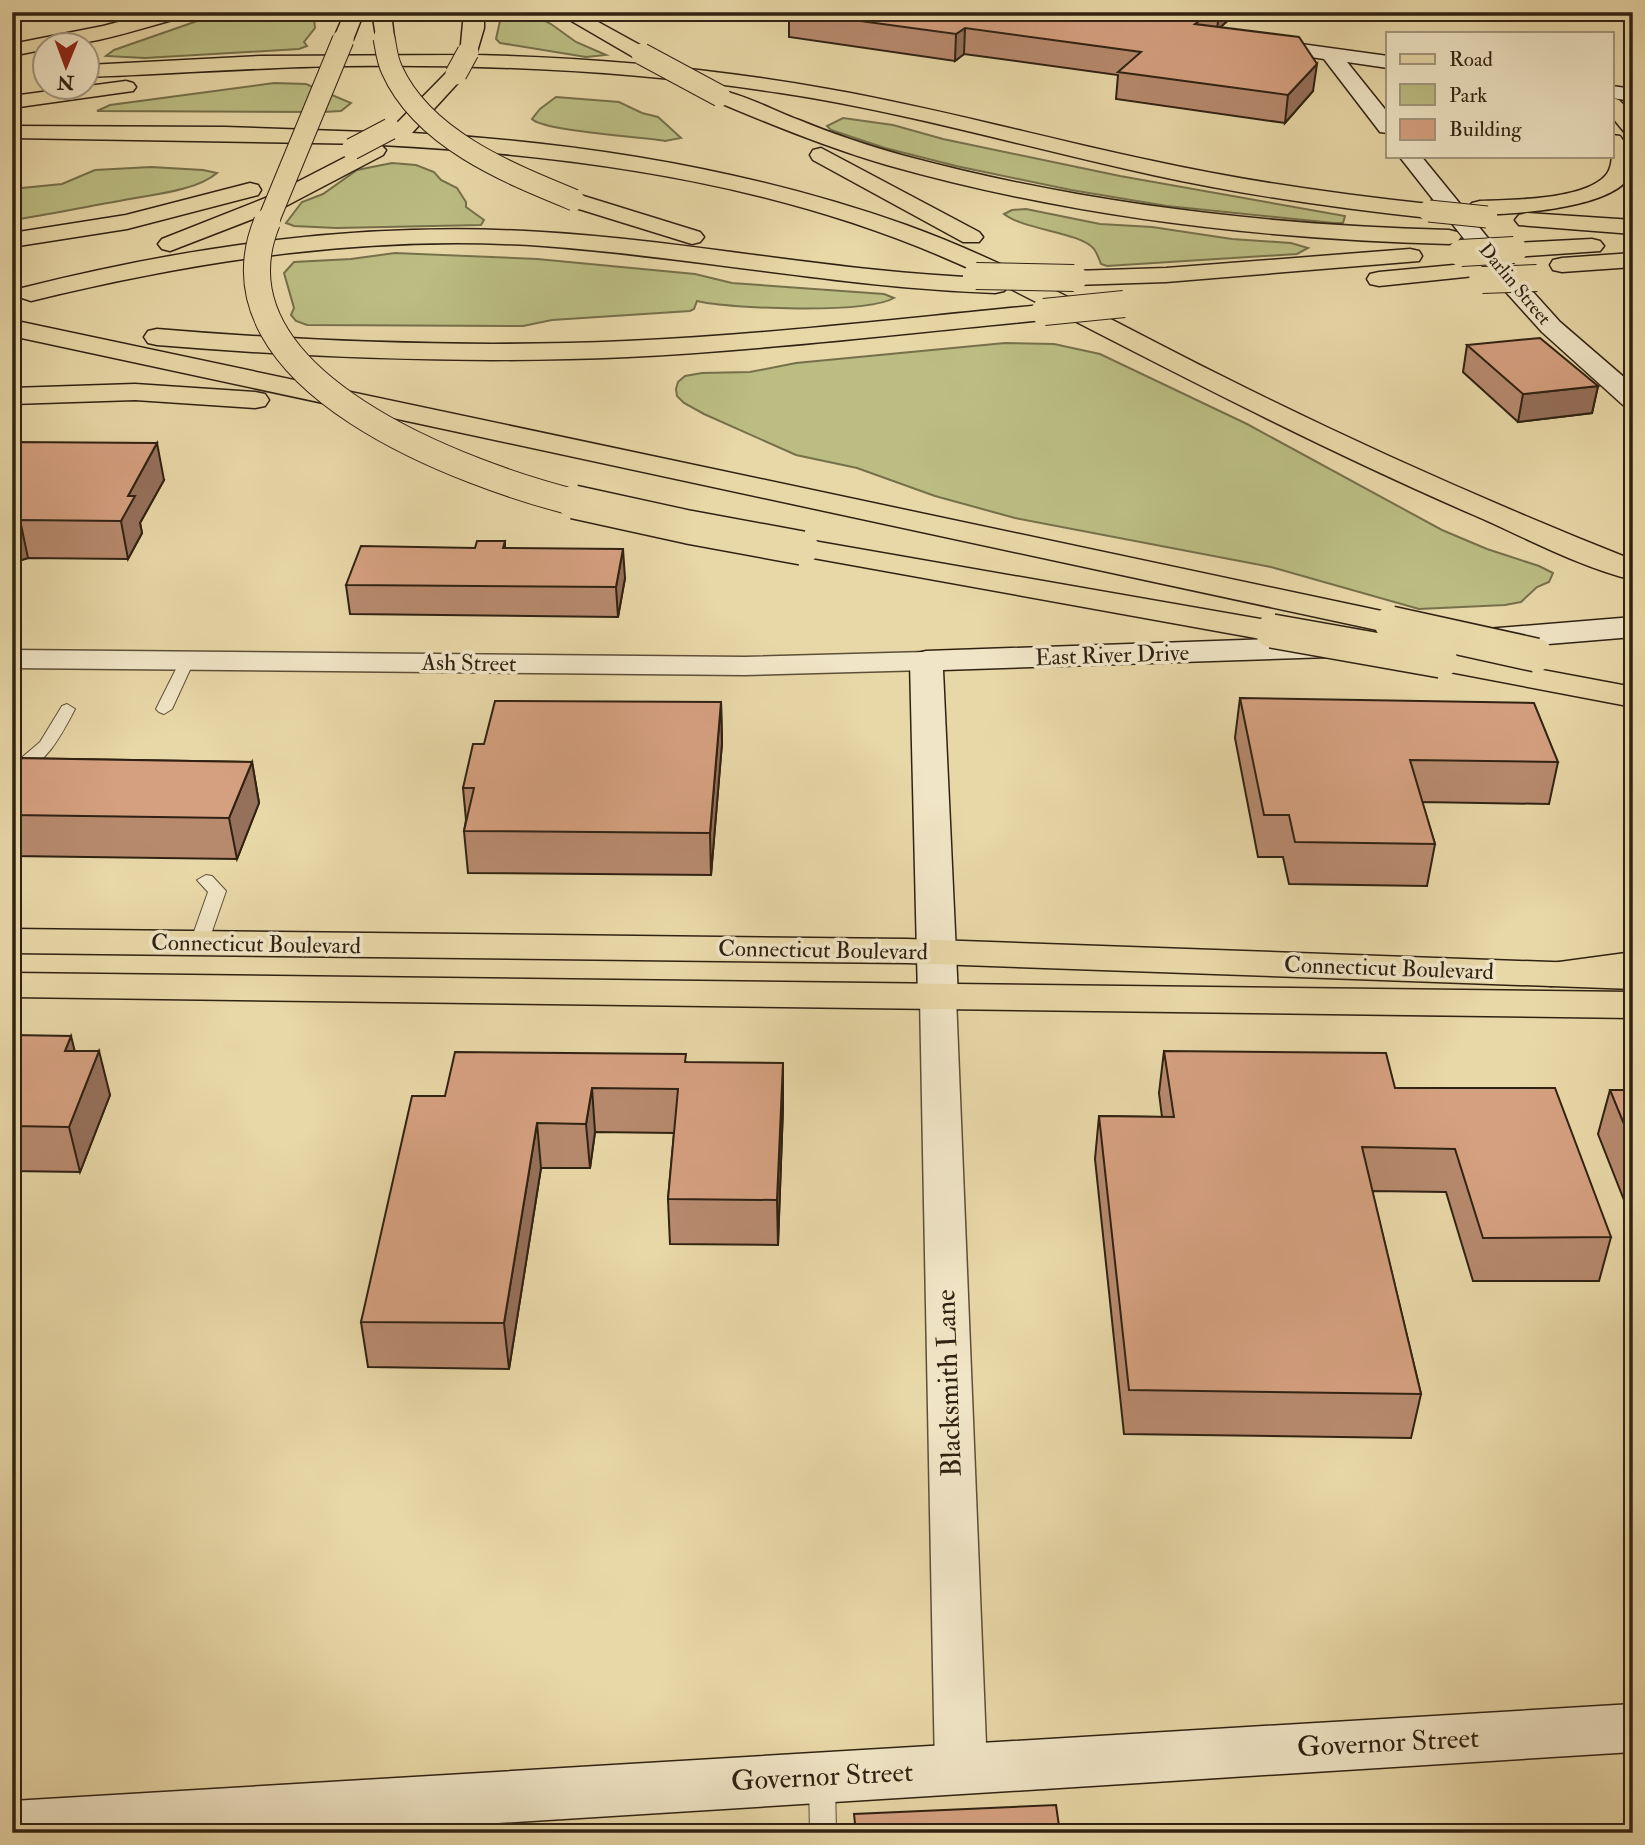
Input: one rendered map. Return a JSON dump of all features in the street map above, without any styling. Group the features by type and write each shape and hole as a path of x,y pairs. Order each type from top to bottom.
{"main road":[{"path":"12,50 104,33 180,12"},
{"path":"102,46 199,12"},
{"path":"355,12 265,228 257,261 257,284 262,306 280,340 296,362 326,388 371,420 433,453 479,472 553,496 625,514 1633,697"},
{"path":"381,12 387,58 396,79 411,101 435,124 496,165 574,200 654,227 743,248 986,281"},
{"path":"22,296 248,215 307,188 424,109 456,74 468,52 474,28 474,12"},
{"path":"565,12 640,62 807,132 871,154 1043,195 1466,260"},
{"path":"1236,41 1386,62"},
{"path":"1330,54 1386,124"},
{"path":"102,70 232,62 640,62 850,98 1202,179 1394,208 1484,212 1633,227"},
{"path":"12,102 153,84 331,71 640,62"},
{"path":"1614,92 1633,95"},
{"path":"720,96 789,138 1294,411 1339,444"},
{"path":"1614,106 1633,128"},
{"path":"12,132 366,136 491,144 595,157 688,173 781,194 856,216 929,242 1017,281 1339,444 1482,509 1633,571"},
{"path":"12,151 191,143 331,142 595,157"},
{"path":"1484,212 1551,203 1604,186 1616,177 1622,167 1614,145"},
{"path":"12,240 100,227 202,204 286,178 363,149"},
{"name":"Darlin Street","path":"1412,158 1514,286 1551,327 1633,399"},
{"path":"22,296 140,267 242,250 341,239 449,236 574,242 869,278 986,281 1081,281 1311,264 1521,258 1633,260"},
{"path":"1521,258 1633,236"},
{"path":"1251,291 1466,260 1521,258 1633,244"},
{"path":"1521,258 1633,280"},
{"path":"1356,286 1466,260"},
{"path":"1188,297 1290,289"},
{"path":"12,321 236,344 364,351 496,353 677,346 1150,301"},
{"path":"12,328 1633,676"},
{"path":"12,396 135,392 214,396 492,430"},
{"name":"East River Drive","path":"926,662 1391,645 1633,627"},
{"path":"926,662 938,997"},
{"name":"Connecticut Boulevard","path":"12,941 936,952 1633,977"},
{"path":"1551,974 1633,964"},
{"name":"Connecticut Boulevard","path":"12,985 1633,1005"},
{"name":"Governor Street","path":"12,1828 240,1824 822,1777 1633,1728"}],"street":[{"name":"Ash Street","path":"12,659 746,666 926,662"},
{"name":"Blacksmith Lane","path":"938,997 961,1769"}],"lane":[{"path":"164,709 187,661"},
{"path":"12,772 31,764 49,743 67,709"},
{"path":"200,943 217,891 206,880"},
{"path":"822,1777 823,1833"}],"green space":[{"path":"223,12 319,12 314,18 315,28 304,42 307,46 299,49 145,58 106,56 114,50"},
{"path":"502,12 528,12 576,42 606,55 586,57 500,43 496,39"},
{"path":"274,83 306,84 351,103 341,111 322,112 97,111 110,105"},
{"path":"556,97 619,102 658,117 681,138 665,141 594,133 554,127 532,119"},
{"path":"843,118 893,125 943,139 1120,176 1345,216 1343,223 1334,223 1167,206 1071,190 885,148 831,130 827,126"},
{"path":"392,163 416,165 434,172 441,180 457,188 466,202 466,207 484,220 481,225 336,228 294,226 286,223 302,202 323,194 357,170"},
{"path":"151,167 217,173 196,185 170,192 12,220 12,189 62,184 95,170"},
{"path":"1026,209 1100,224 1152,227 1232,239 1291,243 1308,248 1297,254 1107,266 1101,264 1095,251 1087,243 1025,224 1004,214 1012,210"},
{"path":"395,253 537,259 695,274 732,283 884,294 894,298 879,303 828,308 766,308 697,301 694,309 690,311 552,320 523,326 307,325 296,321 291,315 294,308 284,273 294,262"},
{"path":"1005,343 1054,344 1100,354 1247,424 1442,530 1553,573 1549,582 1537,587 1521,602 1419,609 1271,567 1015,518 935,496 857,468 796,455 704,414 677,396 678,382 685,376 702,373 750,372 796,363"}],"building":[{"path":"794,12 1154,12 1202,19 1195,24 1299,37 1317,64 1288,95 1118,72 1141,52 965,28 956,34"},
{"path":"1540,338 1598,386 1523,394 1467,345"},
{"path":"12,442 157,443 128,496 135,496 121,521 20,520 12,523"},
{"path":"477,541 505,541 503,548 623,549 616,587 346,585 361,546 475,548"},
{"path":"1240,698 1534,703 1558,762 1410,760 1435,844 1295,842 1289,815 1264,815"},
{"path":"495,701 721,702 710,833 464,831 474,788 463,788 473,744 484,744"},
{"path":"12,758 252,762 229,818 12,815"},
{"path":"12,1035 71,1036 65,1051 99,1051 69,1127 12,1126"},
{"path":"1164,1051 1386,1053 1395,1088 1555,1088 1611,1237 1483,1238 1455,1149 1362,1147 1421,1394 1129,1390 1099,1116 1174,1117"},
{"path":"455,1052 686,1054 685,1062 783,1063 777,1200 668,1199 678,1089 592,1088 586,1124 537,1123 504,1323 361,1322 412,1096 445,1096"},
{"path":"1610,1090 1633,1090 1633,1146"},
{"path":"1056,1805 1060,1833 856,1833 854,1814"},
{"path":"1534,1824 1610,1833 1535,1833"}]}
